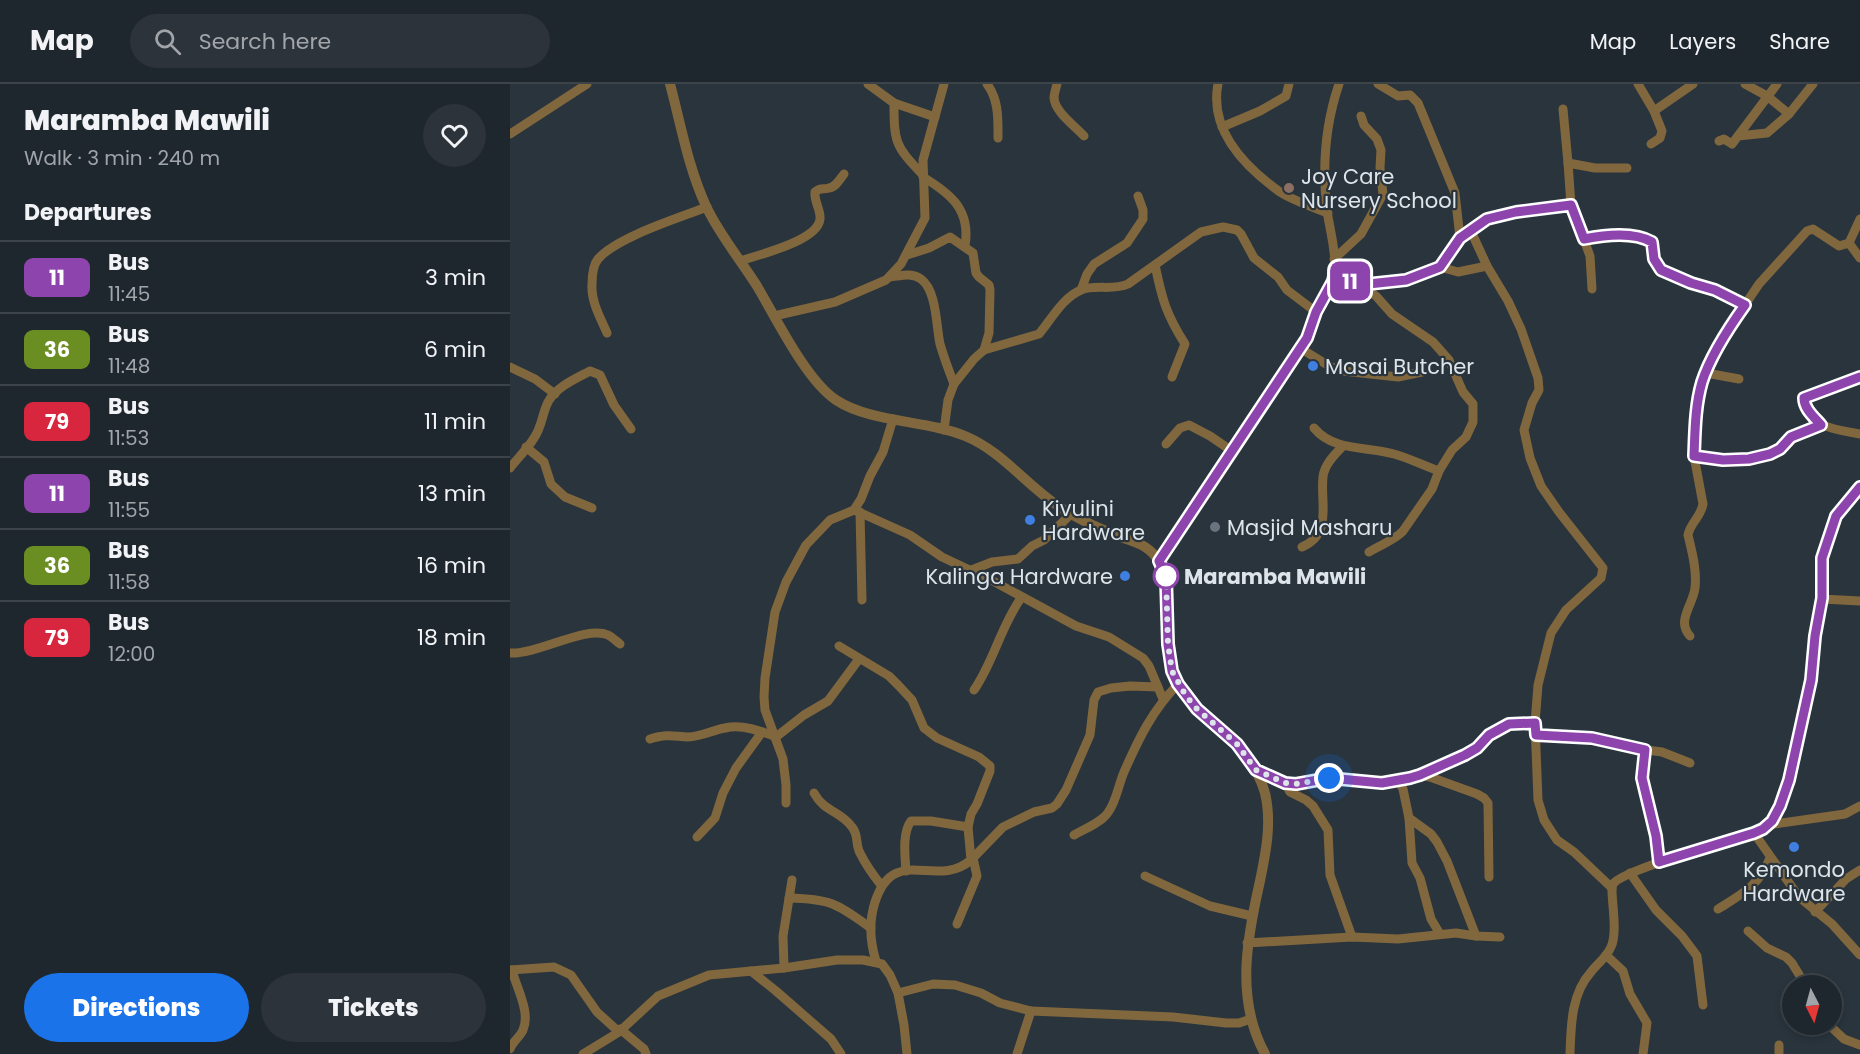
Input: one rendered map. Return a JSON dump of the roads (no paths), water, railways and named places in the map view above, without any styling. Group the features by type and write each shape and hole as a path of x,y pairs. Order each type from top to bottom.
{"street":[{"path":"510,134 587,84"},
{"path":"670,84 694,174 706,207 810,375 836,400 866,412 962,434 979,442 999,456 1044,496 1071,514 1139,543 1159,561 1166,577 1168,644 1172,671 1178,684 1197,709 1237,744 1256,770 1265,794 1268,816 1267,847 1247,943 1245,967 1251,1019 1265,1054"},
{"path":"868,84 894,103 935,117"},
{"path":"890,277 908,255 925,218 923,160 944,84"},
{"path":"987,84 995,96 998,138"},
{"path":"1057,84 1054,97 1058,109 1084,136"},
{"path":"1218,84 1215,102 1222,127 1239,156 1281,192 1328,213"},
{"path":"1222,127 1275,103 1286,96 1290,84"},
{"path":"1159,561 1307,338 1316,312 1333,281 1334,259 1325,188 1327,130 1339,84"},
{"path":"1378,84 1398,96 1410,95 1418,103 1455,193 1460,238"},
{"path":"1638,84 1654,111 1663,135 1651,144"},
{"path":"1654,111 1693,84"},
{"path":"1745,84 1767,96 1789,114"},
{"path":"1719,141 1724,139 1732,144 1777,84"},
{"path":"1738,136 1767,132 1789,114 1813,84"},
{"path":"894,103 894,132 897,143 922,176 940,187 956,204 966,223 965,246"},
{"path":"1563,109 1571,205 1590,256 1592,289"},
{"path":"1334,259 1361,234 1383,194 1380,168 1381,150 1377,139 1364,125 1361,116"},
{"path":"1568,163 1595,168 1627,168"},
{"path":"740,261 787,245 818,227 820,220 815,192 835,185 844,174"},
{"path":"1081,290 1094,264 1127,243 1143,219 1143,210 1138,196"},
{"path":"1359,285 1406,280 1440,267 1460,238 1487,219 1500,215 1571,205"},
{"path":"607,333 594,301 592,287 598,259 642,232 706,207"},
{"path":"1690,636 1683,624 1695,589 1695,571 1688,535 1702,511 1703,504 1694,456 1699,396 1706,373 1730,327 1759,284 1810,229 1839,246 1849,243 1860,219"},
{"path":"984,350 1039,334 1049,318 1081,290 1122,286 1201,232 1223,227 1237,230 1254,258 1271,271 1287,290 1316,312"},
{"path":"1470,229 1521,329 1538,378 1539,390 1532,403 1524,430 1530,458 1541,486 1603,568 1601,578 1566,610 1551,633 1539,685 1535,723 1538,800 1544,820 1557,840 1574,852 1612,888"},
{"path":"1584,239 1613,236 1646,239 1652,242 1654,259 1661,270 1715,290 1745,305"},
{"path":"908,255 951,237 973,253 979,277 989,285 988,333 984,350 954,384 948,400 944,430"},
{"path":"1849,243 1860,258"},
{"path":"1155,265 1162,302 1185,344 1172,377"},
{"path":"1440,267 1458,272 1487,266"},
{"path":"1335,271 1376,296 1392,314 1442,350 1463,392 1473,404 1473,422 1466,437 1452,450 1439,471 1432,489 1403,531 1399,536 1380,544 1369,552"},
{"path":"774,316 835,302 890,277 910,274 919,277 927,285 935,309 941,347 954,384"},
{"path":"1300,348 1329,366 1343,371 1398,377 1422,372"},
{"path":"510,366 555,394"},
{"path":"510,468 533,441 548,402 567,383 590,371 600,375 614,405 631,429"},
{"path":"1706,373 1739,379"},
{"path":"1860,377 1804,398 1804,404 1809,413 1821,425 1860,434"},
{"path":"862,600 857,511 870,476 883,452 893,419"},
{"path":"1166,444 1180,428 1189,425 1210,436 1232,452"},
{"path":"1694,456 1723,460 1749,459 1770,454 1780,449 1791,437 1821,425"},
{"path":"1314,428 1343,446 1394,453 1439,471"},
{"path":"1302,547 1315,538 1323,526 1323,476 1326,467 1343,446"},
{"path":"526,447 544,462 551,484 565,496 592,508"},
{"path":"1767,825 1780,806 1794,764 1811,680 1815,636 1822,598 1822,558 1836,516 1860,487"},
{"path":"786,803 784,768 776,737 765,710 764,697 775,612 786,582 806,545 830,520 857,511 910,536 942,557 993,581 1076,626 1109,637 1136,653 1149,666 1163,699"},
{"path":"969,571 992,562 1018,559 1032,546 1044,540 1071,514"},
{"path":"974,690 985,674 1008,616 1021,598"},
{"path":"1822,598 1860,601"},
{"path":"510,653 530,652 547,645 595,633 607,635 620,644"},
{"path":"839,646 889,676 912,700 924,728 937,738 979,757 990,766 968,827 972,859 977,876 957,924"},
{"path":"776,737 804,715 828,701 859,659"},
{"path":"1074,835 1104,818 1142,732 1163,699 1178,684"},
{"path":"876,961 872,948 871,928 874,904 881,885 891,874 906,870 954,869 972,859 1003,826 1052,808 1066,790 1090,735 1094,700 1098,692 1130,686 1158,687"},
{"path":"1256,770 1285,783 1296,784 1329,778 1382,783 1399,781 1420,775 1477,748 1489,735 1509,724 1535,723"},
{"path":"650,739 666,735 701,735 726,727 762,732 776,737"},
{"path":"697,837 715,818 723,793 736,768 762,732"},
{"path":"1536,735 1592,738 1662,752 1690,763"},
{"path":"1645,750 1642,778 1656,836 1659,862"},
{"path":"1420,775 1477,794 1488,803 1489,877"},
{"path":"1399,781 1409,818 1412,863 1420,878 1431,919 1440,934"},
{"path":"1285,783 1290,792 1306,800 1312,806 1328,830 1330,875 1352,937"},
{"path":"814,793 820,804 850,824 857,834 860,853 867,868 881,885"},
{"path":"1570,1054 1571,1017 1581,986 1606,955 1615,939 1613,883 1630,873 1659,862 1754,833 1767,825 1845,814 1860,806"},
{"path":"1409,818 1431,834 1437,842 1447,861 1453,882 1476,936"},
{"path":"906,870 906,837 908,824 911,821 931,821 968,827"},
{"path":"1754,833 1799,897 1832,924 1860,955"},
{"path":"1718,909 1755,885 1770,858"},
{"path":"1815,912 1846,879 1860,870"},
{"path":"1630,873 1656,910 1682,936 1696,956 1703,1005"},
{"path":"1145,876 1210,906 1252,916"},
{"path":"784,968 783,936 792,880"},
{"path":"789,898 826,900 871,928"},
{"path":"1748,931 1767,948 1786,957 1799,975"},
{"path":"1247,943 1352,937 1398,939 1456,933 1500,937"},
{"path":"1606,955 1623,971 1630,994 1647,1023 1643,1054"},
{"path":"583,1054 620,1030 658,996 709,975 837,960 876,961 887,969 898,993 907,1054"},
{"path":"510,1049 525,1026 522,995 511,970 554,967 571,975 597,1012 644,1049 646,1054"},
{"path":"751,971 831,1039 841,1054"},
{"path":"898,993 933,984 955,985 981,993 1000,1004 1031,1011 1173,1017 1226,1023 1239,1023 1251,1019"},
{"path":"1017,1054 1031,1011"},
{"path":"1840,1035 1860,1045"}],"place":[{"name":"Joy Care Nursery School","path":"1289,188"},
{"name":"Masai Butcher","path":"1313,366"},
{"name":"Kivulini Hardware","path":"1030,520"},
{"name":"Masjid Masharu","path":"1215,527"},
{"name":"Kalinga Hardware","path":"1125,576"},
{"name":"Maramba Mawili","path":"1166,576"},
{"name":"Kemondo Hardware","path":"1794,847"}]}
